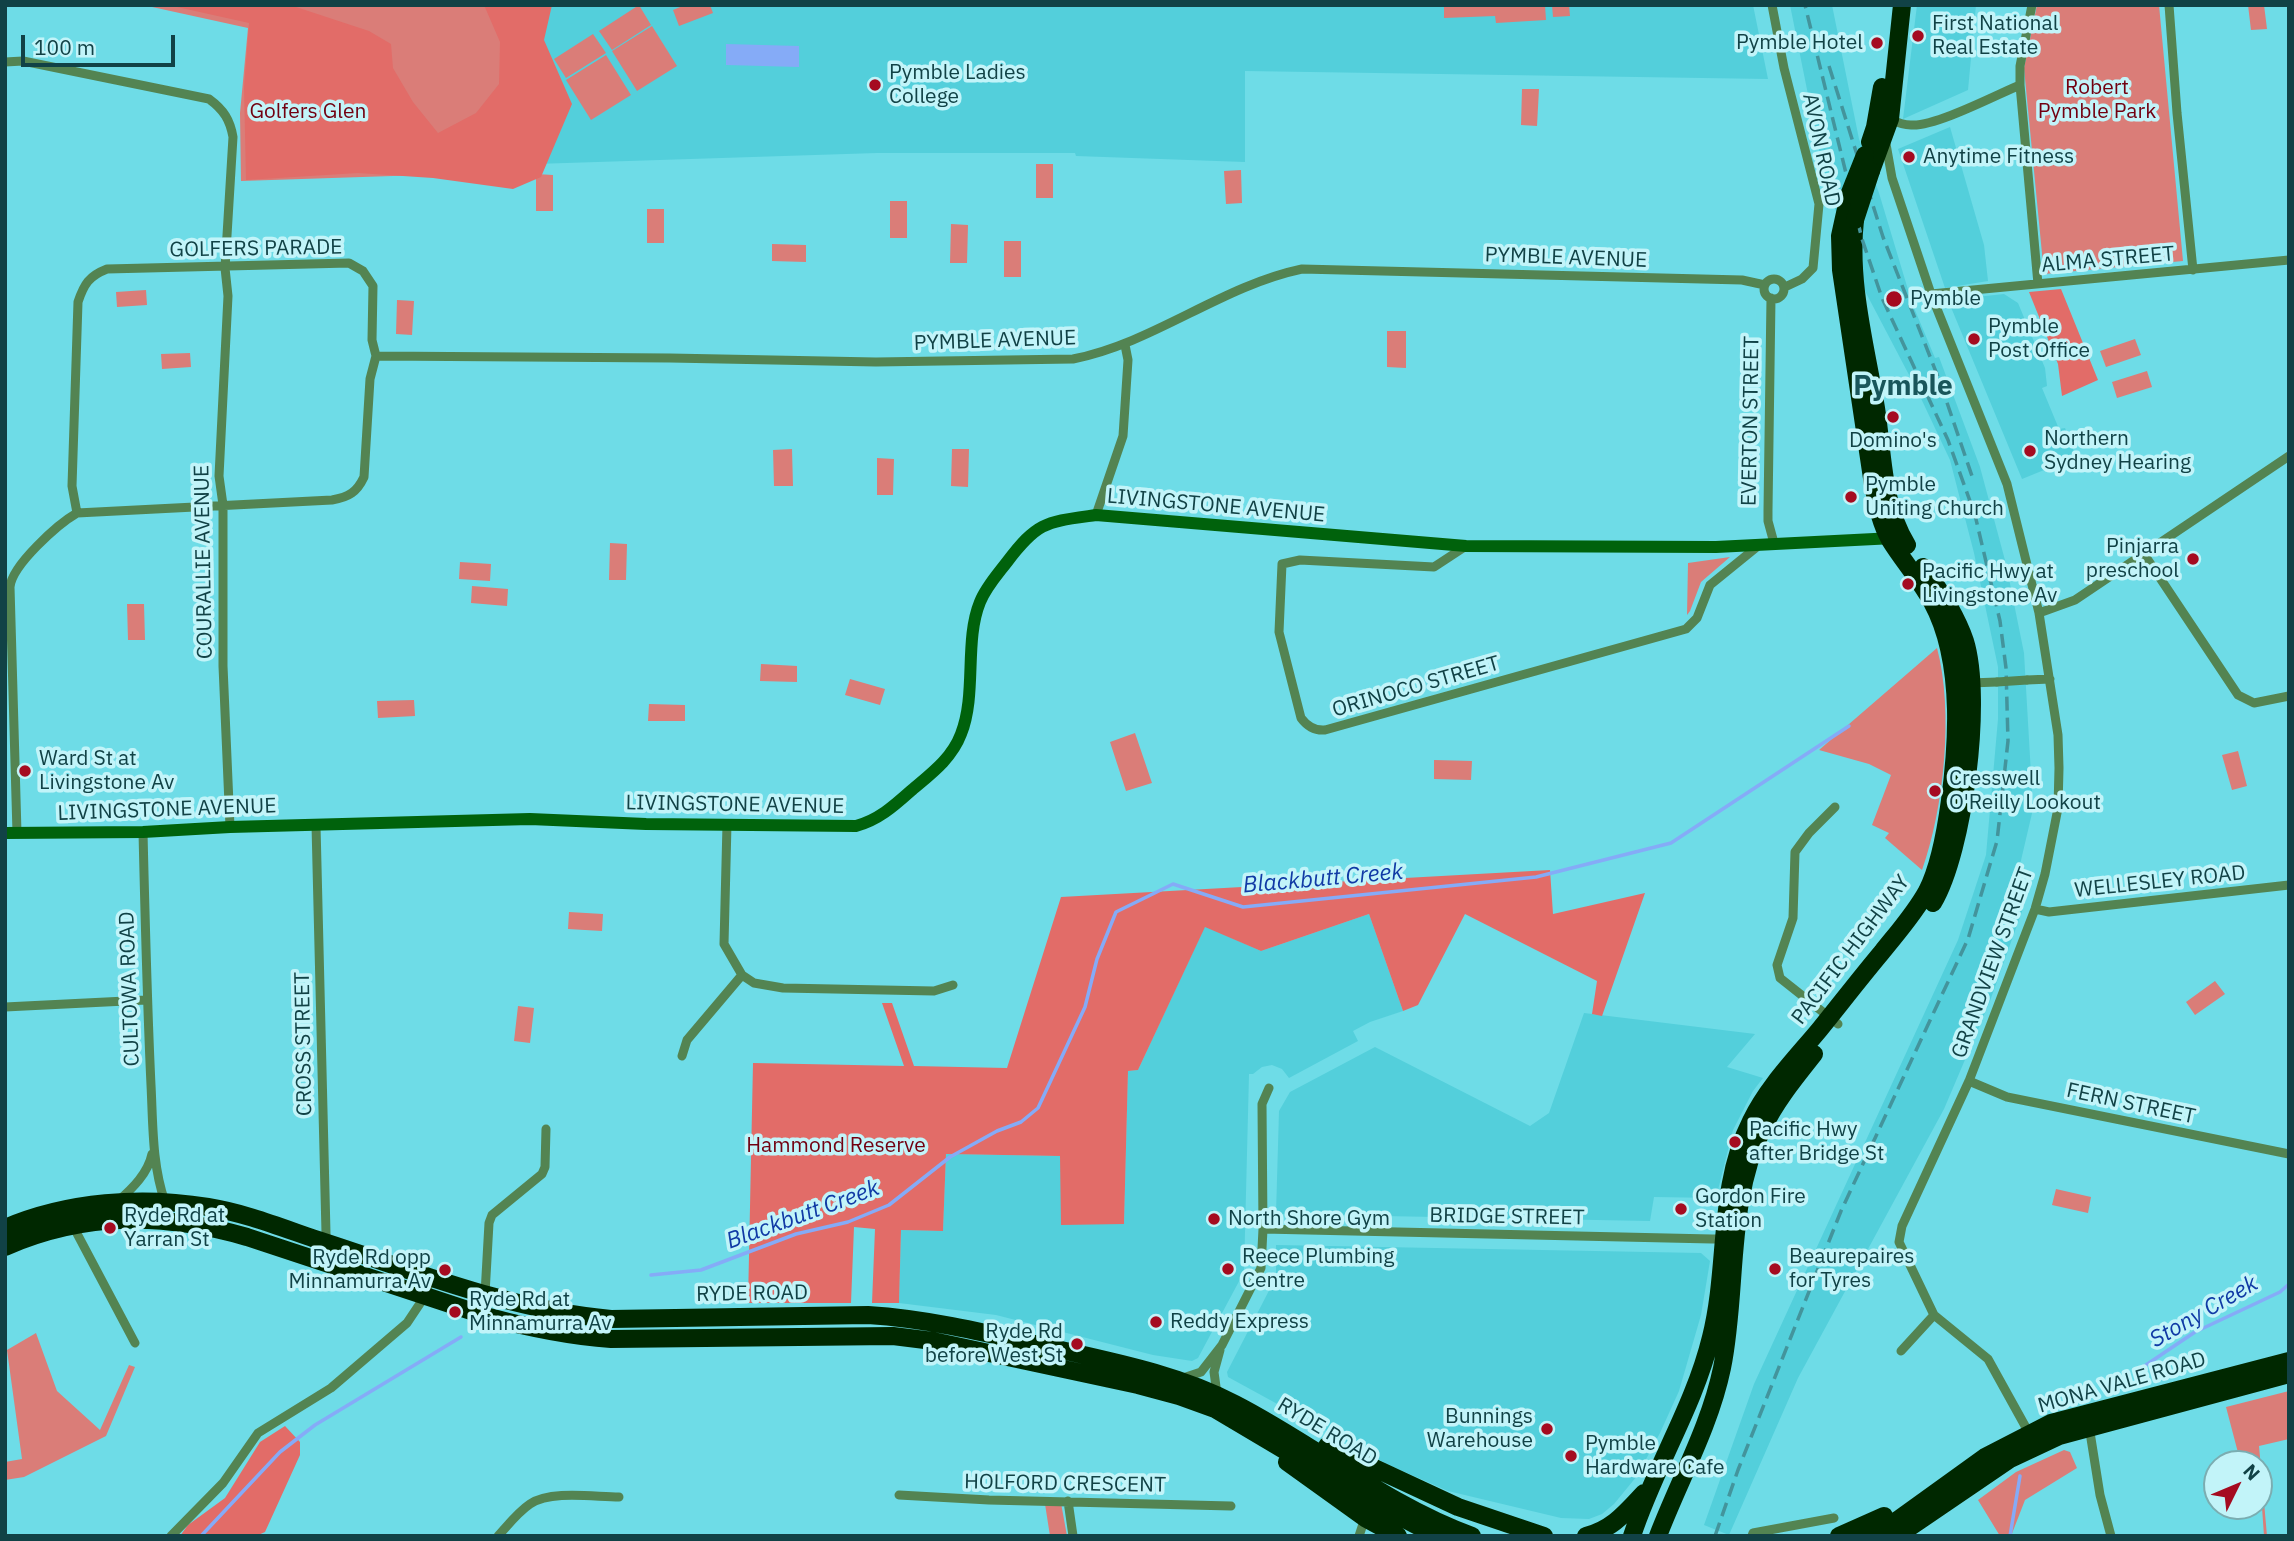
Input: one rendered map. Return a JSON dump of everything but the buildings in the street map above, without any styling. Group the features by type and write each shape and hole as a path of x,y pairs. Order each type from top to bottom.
{"highway":[{"name":"PACIFIC HIGHWAY","path":"1890,5 1880,106 1855,220 1853,256 1858,306 1895,537"},
{"name":"PACIFIC HIGHWAY","path":"1632,1536 1704,1364 1719,1298 1731,1182 1750,1122 1779,1079 1925,916 1946,876 1961,822 1970,735 1963,684 1965,641 1945,599 1877,510 1842,288 1840,236 1849,195 1887,128 1902,5"},
{"name":"PACIFIC HIGHWAY","path":"1664,1530 1722,1369 1745,1180 1762,1130 1834,1020"},
{"name":"RYDE ROAD","path":"5,1228 48,1213 116,1202 164,1202 237,1213 431,1277 545,1311 611,1319 829,1315 899,1317 971,1330 1180,1379 1370,1501 1437,1536"},
{"name":"RYDE ROAD","path":"5,1247 33,1236 73,1226 119,1219 194,1223 247,1237 527,1327 574,1336 611,1339 894,1336 933,1341 1180,1396 1238,1405 1408,1507 1472,1536"},
{"name":"MONA VALE ROAD","path":"1897,1536 1960,1483 1985,1457 2050,1423 2289,1362"},
{"name":"MONA VALE ROAD","path":"1870,1536 1960,1483 2059,1436 2289,1374"},
{"path":"1216,1402 1364,1518 1396,1535"},
{"path":"1238,1405 1435,1497 1481,1516 1544,1536"},
{"path":"1586,1536 1603,1530 1625,1516 1655,1480"},
{"path":"1839,1536 1960,1483"},
{"path":"1914,1536 1942,1514 1960,1483"}],"street":[{"name":"AVON ROAD","path":"1772,5 1784,68 1819,204 1813,268 1802,279 1785,287"},
{"path":"2032,5 2020,66 2020,85 2038,284"},
{"path":"2169,5 2193,270"},
{"name":"COURALLIE AVENUE","path":"5,62 23,61 209,99 218,106 231,124 233,137 225,268 228,296 219,475 223,505 223,666 230,827"},
{"path":"1887,128 1919,125 1961,111 2020,85"},
{"name":"GRANDVIEW STREET","path":"1887,128 1892,178 1931,295 2007,484 2039,613 2058,735 2058,808 2035,909 1969,1081 1899,1233 1899,1242 1934,1314 1988,1359 2029,1433"},
{"path":"1868,163 1892,178"},
{"name":"ALMA STREET","path":"1931,295 2289,260"},
{"name":"GOLFERS PARADE","path":"349,263 363,271 373,286 372,340 376,356 370,379 364,477 357,491 332,500 77,513 72,486 78,302 83,285 92,275 107,269 225,268 349,263"},
{"name":"PYMBLE AVENUE","path":"376,356 876,362 1073,359 1125,345 1266,279 1302,270 1742,280 1765,285 1774,278 1785,287"},
{"path":"1765,285 1765,292 1771,298 1781,296 1785,287"},
{"name":"EVERTON STREET","path":"1771,298 1768,521 1774,543"},
{"path":"1096,515 1123,436 1128,360 1125,345"},
{"path":"2039,613 2075,600 2289,456"},
{"path":"11,833 8,588 17,569 66,519 77,513"},
{"name":"LIVINGSTONE AVENUE","path":"11,833 144,832 230,827 530,819 646,824 856,826 867,823 890,810 947,758 961,734 965,722 977,609 990,584 1035,530 1056,522 1096,515 1466,546 1716,547 1895,537"},
{"name":"ORINOCO STREET","path":"1466,546 1434,566 1300,560 1282,564 1279,632 1301,718 1305,723 1311,728 1325,730 1686,629 1697,618 1710,585 1760,545"},
{"path":"2144,554 2238,695 2254,703 2289,696"},
{"path":"1963,684 2050,678"},
{"path":"1834,1020 1780,978 1777,965 1793,918 1795,852 1809,833 1835,807"},
{"path":"727,824 724,944 742,975 754,983 783,988 934,991 953,985"},
{"name":"CROSS STREET","path":"316,825 326,1242 318,1261"},
{"name":"CULTOWA ROAD","path":"144,832 146,1000 158,1180 164,1202"},
{"name":"WELLESLEY ROAD","path":"2035,909 2049,912 2289,885"},
{"path":"681,1056 687,1040 742,975"},
{"path":"5,1007 146,1000"},
{"name":"FERN STREET","path":"1969,1081 2007,1097 2289,1154"},
{"path":"1216,1402 1214,1372 1222,1345 1261,1268 1262,1104 1269,1088"},
{"path":"485,1294 489,1223 497,1209 542,1174 545,1167 546,1129"},
{"name":"CULTOWA ROAD","path":"116,1202 135,1186 151,1161 155,1145"},
{"path":"1723,1239 1739,1218"},
{"path":"73,1226 135,1343"},
{"name":"BRIDGE STREET","path":"1263,1229 1723,1239"},
{"path":"172,1535 223,1483 258,1433 331,1388 407,1323 425,1296 431,1277"},
{"path":"1901,1351 1934,1314"},
{"path":"1180,1379 1201,1372 1222,1345"},
{"path":"2089,1426 2111,1536"},
{"name":"HOLFORD CRESCENT","path":"899,1495 1231,1506"},
{"path":"498,1536 522,1511 540,1499 558,1496 619,1497"},
{"path":"1068,1501 1073,1536"},
{"path":"1359,1536 1364,1518"},
{"path":"1752,1536 1753,1533 1833,1518"}],"shaded area":[{"name":"Pymble Ladies College","path":"506,5 1753,5 1768,79 1245,71 1245,162 1076,156 1075,153 877,153 504,165"},
{"path":"1790,5 1832,5 1859,139 1879,193 1912,303 1935,358 1939,357 1980,467 2006,564 2024,653 2033,809 2015,886 2026,900 1990,1001 1944,1109 1798,1378 1729,1535 1704,1525 1754,1384 1958,940 1986,855 1998,719 1998,667 1974,553 1950,460 1865,291 1826,184"},
{"path":"1917,5 1976,5 1968,90 1903,119"},
{"path":"726,44 799,46 799,67 726,65"},
{"path":"1950,127 1984,245 1988,281 1945,288 1898,149"},
{"path":"2004,294 2018,303 2045,368 2047,386 2042,388 2059,429 2065,428 2076,457 2022,479 1948,300"},
{"path":"1369,914 1403,1011 1353,1031 1358,1041 1289,1078 1282,1069 1272,1065 1249,1074 1244,1272 1198,1358 1192,1361 1153,1355 996,1315 899,1303 901,1230 943,1231 946,1154 1060,1156 1124,1224 1128,1071 1138,1070 1205,926 1261,951"},
{"path":"1584,1013 1755,1034 1727,1067 1763,1078 1753,1091 1733,1130 1716,1198 1654,1197 1650,1221 1276,1214 1279,1111 1290,1092 1375,1047 1530,1126 1549,1113"},
{"path":"1276,1245 1701,1253 1710,1261 1701,1315 1679,1391 1637,1476 1602,1514 1589,1519 1561,1518 1448,1491 1389,1465 1228,1377 1227,1372 1276,1277"}],"green space":[{"name":"Golfers Glen","path":"143,5 506,5 505,91 453,174 241,181 240,113 248,28"},
{"name":"Golfers Glen","path":"168,5 290,5 369,31 391,44 393,68 413,102 438,133 476,113 499,84 500,42 484,5 552,5 544,40 572,104 541,177 513,189 433,178 358,173 246,180 244,87 249,23"},
{"path":"639,5 651,25 612,50 599,31"},
{"path":"685,5 710,5 713,13 679,26 673,10"},
{"path":"1444,5 1545,5 1546,20 1496,23 1495,16 1444,18"},
{"path":"1552,5 1569,5 1570,16 1553,17"},
{"name":"Robert Pymble Park","path":"2037,5 2159,5 2183,261 2044,274 2024,68"},
{"path":"2248,5 2264,5 2267,29 2251,30"},
{"path":"652,26 677,66 637,91 612,51"},
{"path":"593,34 606,53 566,78 554,59"},
{"path":"606,55 631,95 591,120 566,80"},
{"path":"1522,89 1539,89 1537,126 1521,125"},
{"path":"1036,164 1053,164 1053,198 1036,198"},
{"path":"1241,170 1242,203 1226,204 1224,171"},
{"path":"536,174 553,175 553,211 536,211"},
{"path":"890,201 907,201 907,238 890,238"},
{"path":"647,209 664,209 664,243 647,243"},
{"path":"951,224 968,225 967,263 950,263"},
{"path":"1004,241 1021,241 1021,277 1004,277"},
{"path":"772,244 806,245 806,262 772,261"},
{"path":"2061,289 2098,380 2062,396 2058,364 2029,292"},
{"path":"146,290 147,305 117,307 116,292"},
{"path":"397,300 414,301 412,335 396,334"},
{"path":"1387,331 1406,331 1406,368 1387,367"},
{"path":"2135,339 2141,355 2106,367 2100,351"},
{"path":"190,353 191,367 162,369 161,354"},
{"path":"2147,371 2152,387 2117,398 2112,382"},
{"path":"792,449 793,486 774,486 773,450"},
{"path":"952,449 969,449 968,487 951,486"},
{"path":"877,458 894,459 893,495 877,495"},
{"path":"610,543 627,544 626,580 609,580"},
{"path":"1730,557 1701,582 1687,615 1688,563"},
{"path":"460,562 491,564 490,581 459,579"},
{"path":"472,586 508,589 507,606 471,603"},
{"path":"127,604 144,604 145,640 128,640"},
{"path":"1937,648 1945,701 1944,760 1936,818 1922,870 1885,838 1889,833 1872,825 1891,775 1869,764 1819,750"},
{"path":"761,664 797,666 797,682 760,681"},
{"path":"850,679 885,689 880,705 845,695"},
{"path":"414,700 415,716 378,718 377,701"},
{"path":"649,704 685,705 685,721 648,721"},
{"path":"1135,733 1152,783 1126,791 1110,742"},
{"path":"2238,751 2247,786 2232,790 2222,755"},
{"path":"1434,760 1472,761 1471,780 1434,779"},
{"name":"Hammond Reserve","path":"1550,870 1553,914 1645,893 1602,1016 1592,1014 1597,981 1465,914 1418,1005 1403,1011 1369,914 1261,951 1205,927 1138,1070 1128,1071 1124,1224 1061,1225 1060,1156 946,1154 943,1231 901,1230 899,1303 872,1303 875,1229 854,1227 851,1303 748,1303 753,1063 904,1066 882,1003 892,1003 914,1066 1007,1068 1061,897"},
{"path":"569,912 603,914 602,931 568,929"},
{"path":"2215,981 2225,994 2195,1015 2186,1002"},
{"path":"518,1006 534,1008 530,1043 514,1041"},
{"path":"2056,1189 2091,1197 2088,1213 2052,1205"},
{"path":"36,1333 57,1391 100,1430 129,1365 135,1367 106,1436 24,1477 5,1480 5,1462 22,1459 7,1350"},
{"path":"2289,1391 2289,1439 2259,1446 2259,1450 2237,1450 2226,1407"},
{"path":"285,1426 300,1442 300,1455 265,1532 256,1536 180,1536 188,1525 225,1498 260,1442"},
{"path":"2064,1450 2070,1452 2077,1468 2025,1500 2011,1536 2000,1536 1978,1500 2016,1472"},
{"path":"1061,1503 1067,1536 1050,1536 1045,1504"},
{"path":"2263,1520 2266,1520 2267,1536 2264,1536"}],"waterway":[{"name":"Blackbutt Creek","path":"651,1275 701,1270 796,1234 848,1222 889,1205 950,1157 997,1131 1021,1122 1038,1108 1085,1007 1097,959 1116,912 1173,884 1243,907 1536,877 1671,843 1849,726"},
{"name":"Stony Creek","path":"2137,1371 2195,1332 2280,1292 2289,1284"},
{"name":"Blackbutt Creek","path":"201,1536 280,1452 315,1425 461,1337"},
{"name":"Stony Creek","path":"2010,1536 2020,1476"}],"railway":[{"path":"1715,1536 1738,1470 1841,1211 1968,939 1997,841 2008,741 2006,668 2000,621 1975,515 1948,440 1882,298 1862,239 1805,5"},
{"path":"1829,66 1883,237 1940,382 1973,479"}],"place":[{"name":"First National Real Estate","path":"1918,36"},
{"name":"Pymble Hotel","path":"1877,43"},
{"name":"Pymble Ladies College","path":"875,85"},
{"name":"Anytime Fitness","path":"1909,157"},
{"name":"Pymble","path":"1894,299"},
{"name":"Pymble Post Office","path":"1974,339"},
{"name":"Domino's","path":"1893,417"},
{"name":"Northern Sydney Hearing","path":"2030,451"},
{"name":"Pymble Uniting Church","path":"1851,497"},
{"name":"Pinjarra preschool","path":"2193,559"},
{"name":"Pacific Hwy at Livingstone Av","path":"1908,584"},
{"name":"Ward St at Livingstone Av","path":"25,771"},
{"name":"Cresswell O'Reilly Lookout","path":"1935,791"},
{"name":"Pacific Hwy after Bridge St","path":"1735,1142"},
{"name":"Gordon Fire Station","path":"1681,1209"},
{"name":"North Shore Gym","path":"1214,1219"},
{"name":"Ryde Rd at Yarran St","path":"110,1228"},
{"name":"Reece Plumbing Centre","path":"1228,1269"},
{"name":"Beaurepaires for Tyres","path":"1775,1269"},
{"name":"Ryde Rd opp Minnamurra Av","path":"445,1270"},
{"name":"Ryde Rd at Minnamurra Av","path":"455,1312"},
{"name":"Reddy Express","path":"1156,1322"},
{"name":"Ryde Rd before West St","path":"1077,1344"},
{"name":"Bunnings Warehouse","path":"1547,1429"},
{"name":"Pymble Hardware Cafe","path":"1571,1456"}],"district":[{"name":"Pymble","path":"1903,387"}]}
